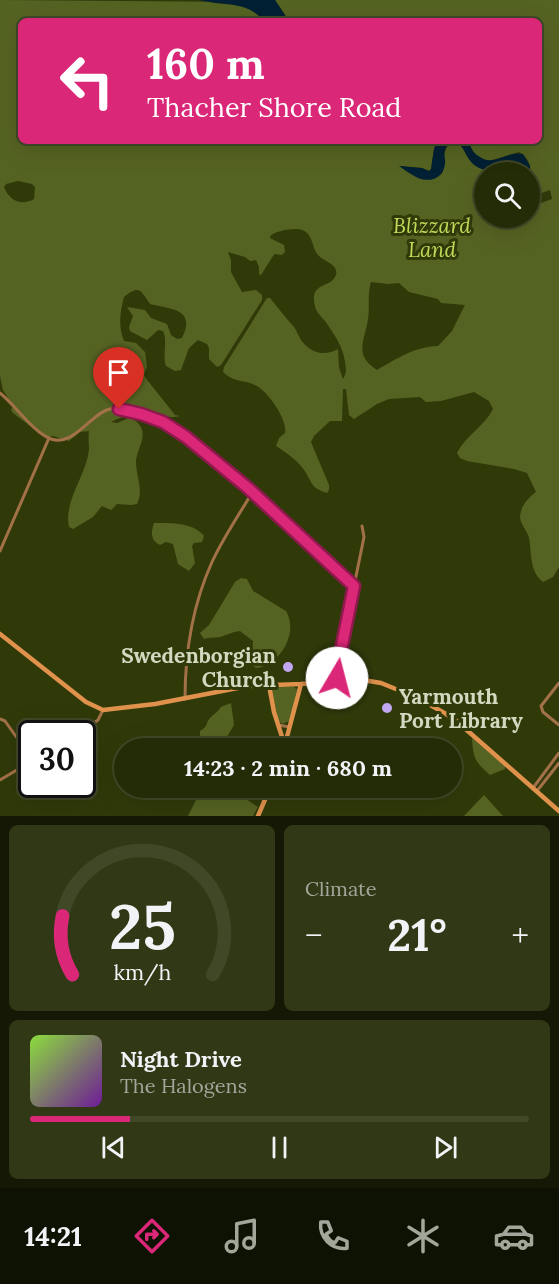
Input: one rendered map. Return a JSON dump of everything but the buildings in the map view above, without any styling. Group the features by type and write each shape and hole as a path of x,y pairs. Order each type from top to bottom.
{"main road":[{"path":"1,636 86,702 103,710 184,699 240,687 357,679 373,681 404,691 429,703 459,722 559,811"},
{"path":"287,738 301,684"},
{"path":"269,685 281,738"},
{"path":"258,816 266,798"}],"street":[{"path":"0,393 50,438 61,439 77,433 108,410 132,411 173,428 253,493 354,586"},
{"path":"0,551 50,438"},
{"path":"184,699 190,638 196,606 212,562 253,493"},
{"path":"338,681 338,665 364,537 362,526"},
{"path":"559,683 542,704 541,709 559,725"},
{"path":"96,721 103,710"},
{"path":"0,719 5,722 18,740"},
{"path":"278,725 290,727"},
{"path":"535,789 559,753"},
{"path":"535,789 559,763"},
{"path":"0,780 18,769"}],"green space":[{"name":"Blizzard Land","path":"0,0 239,2 255,7 262,18 18,18 18,144 436,144 429,171 400,166 420,178 429,178 442,174 447,147 450,144 458,144 474,164 474,228 540,228 540,203 552,199 550,190 540,194 540,162 528,162 519,152 489,161 485,160 476,155 470,144 542,144 542,18 287,18 275,0 559,0 559,567 553,577 543,582 535,573 529,538 520,519 523,506 536,492 527,473 467,461 460,458 457,453 493,409 489,401 474,392 441,401 426,402 420,397 389,399 354,419 349,415 346,389 343,389 342,421 330,421 314,436 311,442 329,485 327,493 316,488 300,465 276,446 279,438 285,433 285,427 271,400 257,386 236,380 223,372 267,298 270,298 294,327 301,340 313,351 328,353 338,349 339,368 343,379 346,373 344,356 335,335 316,310 314,298 318,289 330,282 336,272 333,266 319,256 311,238 302,230 286,230 271,235 270,238 284,245 285,252 282,255 275,254 261,275 256,260 250,261 245,257 228,252 231,272 242,292 256,290 262,295 262,300 221,365 217,367 209,359 207,344 198,340 189,348 181,370 175,371 166,366 163,331 158,330 147,340 130,331 133,316 127,307 145,310 151,318 167,324 171,335 177,339 182,338 186,328 183,315 172,309 150,304 137,290 124,297 120,319 124,341 136,343 145,352 147,367 144,375 175,415 180,416 172,417 142,412 111,422 117,423 129,418 137,422 142,430 136,462 140,488 137,504 117,504 111,510 102,506 93,517 73,529 69,527 69,508 87,459 89,431 80,432 69,441 53,436 46,438 13,413 11,410 13,406 3,390 0,376","holes":["18,181 32,184 35,187 34,199 25,202 13,199 4,187 6,184","371,282 399,283 409,292 438,299 441,303 465,305 452,331 438,346 414,351 377,370 365,359 362,347 368,319"]},
{"path":"154,523 188,526 204,536 202,542 194,543 192,546 195,563 189,571 178,564 173,544 166,542 160,545 154,541 152,533"},
{"path":"241,578 247,579 253,591 286,611 289,620 289,638 285,647 273,661 256,668 252,665 253,641 240,631 204,639 200,633 209,625 235,582"},
{"path":"275,687 297,689 290,721 282,724 278,720 272,690"},
{"path":"231,703 234,725 226,738 200,738 200,731 221,707"},
{"path":"472,738 505,766 505,769 490,775 476,759"},
{"path":"484,795 503,816 464,816"},
{"path":"197,798 245,798 258,807 253,816 188,816"}],"water":[{"path":"199,0 275,0 287,18 261,18 243,7"},
{"path":"436,144 449,144 444,153 444,169 434,179 421,179 399,166 422,168 429,171"},
{"path":"458,144 470,144 474,152 485,160 517,153 523,154 528,162 474,162 474,165"}],"place":[{"name":"Swedenborgian Church","path":"288,667"},
{"name":"Yarmouth Port Library","path":"387,708"}],"route":[{"path":"119,409 163,422 186,437 238,479 354,586 336,672 337,678"}]}
